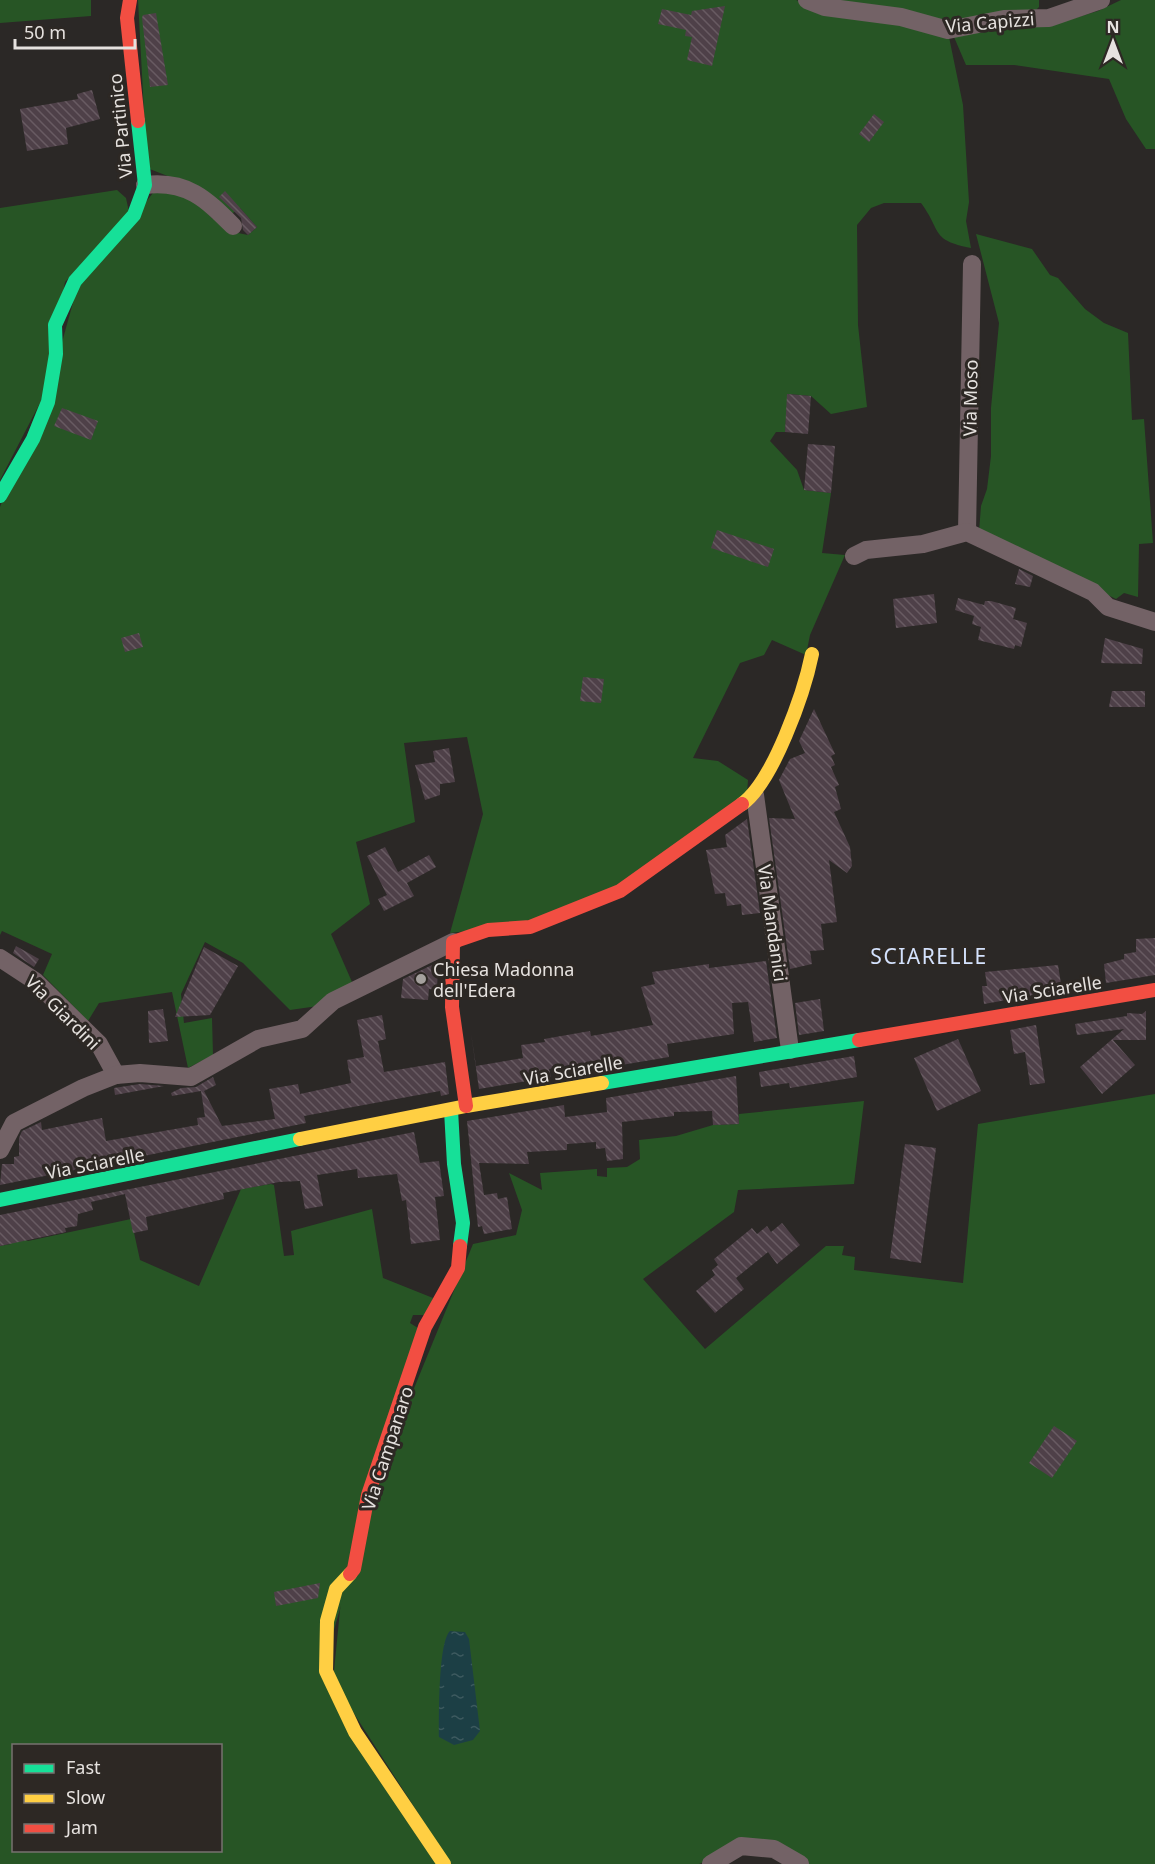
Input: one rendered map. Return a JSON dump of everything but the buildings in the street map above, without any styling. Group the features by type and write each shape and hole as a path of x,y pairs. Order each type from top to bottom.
{"street":[{"name":"Via Partinico","path":"0,496 33,439 48,402 56,354 55,325 75,281 134,215 145,185 127,18 130,0"},
{"name":"Via Capizzi","path":"807,0 825,7 901,17 948,30 1004,19 1049,18 1101,0"},
{"path":"145,185 162,183 203,196 233,226"},
{"name":"Via Moso","path":"967,532 972,264"},
{"path":"854,556 866,550 923,544 967,532 1093,592 1108,607 1155,622"},
{"path":"0,1150 14,1123 116,1075 140,1073 191,1077 258,1039 302,1029 333,1001 453,942 488,930 530,927 620,891 754,795 791,723 805,688 812,654"},
{"name":"Via Mandanici","path":"754,795 790,1050"},
{"path":"453,942 452,1007 466,1106"},
{"name":"Via Giardini","path":"0,958 34,981 56,1005 99,1044 116,1075"},
{"name":"Via Sciarelle","path":"0,1200 466,1106 1155,990"},
{"name":"Via Campanaro","path":"444,1864 411,1818 340,1705 329,1682 326,1661 327,1621 336,1589 354,1569 368,1495 399,1410 425,1327 458,1268 463,1248 463,1223 454,1164 451,1110"},
{"path":"711,1864 741,1846 774,1849 800,1864"}],"green space":[{"path":"0,0 91,0 91,16 0,23"},
{"path":"138,0 796,0 817,8 877,18 949,37 963,105 969,202 966,221 971,248 943,238 921,203 884,203 871,208 857,225 858,325 867,407 831,414 811,396 788,394 785,432 776,432 770,441 797,470 804,490 831,493 822,553 845,555 810,635 806,655 772,640 764,655 740,663 693,758 718,761 748,780 747,794 619,887 529,924 450,933 483,814 467,737 404,743 415,822 356,842 370,904 331,934 352,982 318,1006 290,1010 243,963 205,942 181,994 184,1023 212,1018 213,1055 188,1068 172,992 99,1003 88,1021 43,975 52,954 2,931 0,935 0,507 61,346 77,288 153,193 170,193 186,198 213,219 221,219 233,232 248,235 257,227 240,208 230,215 204,190 147,168"},
{"path":"820,0 1039,0 1039,7 1031,15 949,24"},
{"path":"1121,0 1155,0 1155,149 1146,149 1126,119 1109,79 1014,65 966,65 954,37 1004,24 1052,25 1098,11"},
{"path":"117,190 126,198 129,212 65,282 42,399 0,480 0,208"},
{"path":"976,234 1032,249 1050,275 1058,278 1085,309 1104,323 1128,333 1132,420 1144,419 1153,543 1139,544 1138,597 1124,593 1116,599 979,532 981,506 987,489 991,456 991,408 999,323"},
{"path":"1155,1094 1155,1864 807,1864 780,1845 719,1856 699,1864 451,1864 333,1681 342,1590 388,1452 473,1244 516,1235 522,1210 509,1173 542,1190 540,1173 597,1169 597,1176 607,1177 607,1168 627,1167 640,1159 639,1140 676,1136 713,1125 739,1124 739,1114 864,1101 854,1184 738,1190 734,1212 643,1279 705,1349 826,1246 844,1246 842,1255 855,1257 854,1270 963,1283 978,1124"},
{"path":"271,1184 274,1185 284,1256 294,1255 291,1231 372,1209 383,1278 433,1298 427,1315 413,1315 410,1323 421,1330 322,1671 439,1864 0,1864 0,1246 11,1244 9,1232 28,1241 131,1219 140,1260 199,1286 241,1189"}],"water":[{"path":"450,1631 465,1632 469,1639 480,1731 473,1740 454,1745 439,1737 441,1664 446,1638"}],"traffic: fast":[{"path":"0,496 33,439 48,402 56,354 55,325 75,281 134,215 145,185 138,121"},
{"path":"602,1083 859,1040"},
{"path":"451,1110 454,1164 463,1223 460,1246"},
{"path":"0,1200 300,1139"}],"traffic: slow":[{"path":"742,804 754,793 776,757 795,713 812,654"},
{"path":"300,1139 466,1106 602,1083"},
{"path":"350,1574 336,1589 327,1621 326,1671 355,1732 444,1864"}],"traffic: jam":[{"path":"130,0 127,18 138,121"},
{"path":"466,1106 452,1007 453,942 488,930 530,927 620,891 742,804"},
{"path":"859,1040 1155,990"},
{"path":"350,1574 354,1569 368,1495 425,1327 458,1268 460,1246"}],"place":[{"name":"Chiesa Madonna dell'Edera","path":"421,979"}],"district":[{"name":"SCIARELLE","path":"929,956"}]}
